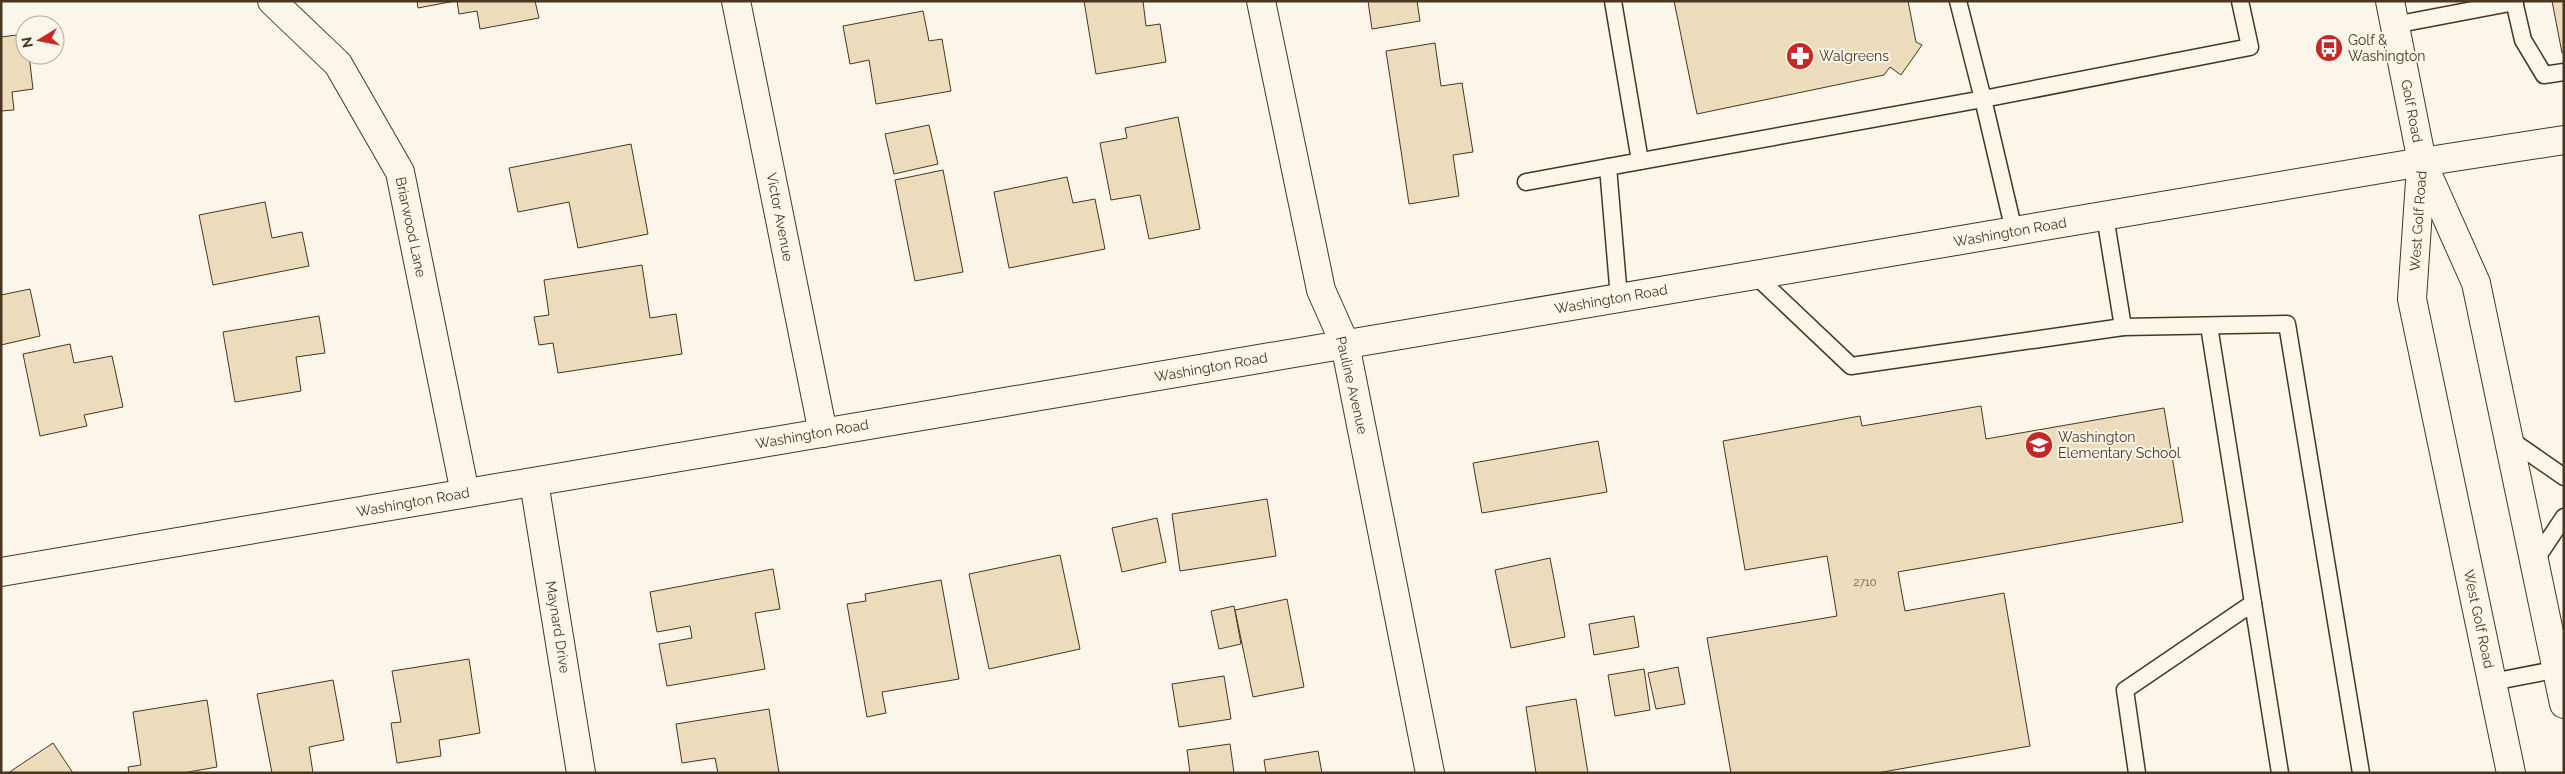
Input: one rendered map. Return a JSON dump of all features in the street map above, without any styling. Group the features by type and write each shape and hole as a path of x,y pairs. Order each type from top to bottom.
{"street":[{"name":"Briarwood Lane","path":"272,1 338,64 400,172 465,493"},
{"name":"Victor Avenue","path":"736,1 823,432"},
{"name":"Pauline Avenue","path":"1261,1 1321,290 1345,344 1430,773"},
{"name":"Golf Road","path":"2392,13 2422,162"},
{"name":"Washington Road","path":"1,572 2422,162 2564,140"},
{"name":"West Golf Road","path":"2422,162 2476,283 2534,562 2560,668 2564,704"},
{"name":"West Golf Road","path":"2422,162 2412,299 2511,773"},
{"name":"Maynard Drive","path":"534,482 581,773"}],"lane":[{"path":"1613,1 1640,161"},
{"path":"1958,1 1984,99 2014,231"},
{"path":"1526,182 1984,99 2250,47 2240,1"},
{"path":"2392,13 2514,2 2522,40 2544,75 2564,72"},
{"path":"1608,167 1620,298"},
{"path":"2105,216 2123,327"},
{"path":"1756,275 1851,366 2123,327 2287,324 2361,773"},
{"path":"2209,326 2280,773"},
{"path":"2508,438 2564,477"},
{"path":"2534,562 2564,517"},
{"path":"2137,773 2125,690 2253,604"},
{"path":"2492,682 2560,668"}],"building":[{"path":"417,1 455,1 418,8"},
{"path":"457,1 535,1 539,18 480,29 477,11 459,14"},
{"path":"1084,1 1143,1 1146,26 1160,24 1166,62 1096,74"},
{"path":"1368,1 1417,1 1420,21 1372,29"},
{"name":"Walgreens","path":"1674,1 1908,1 1916,42 1922,45 1901,75 1890,67 1884,75 1697,114"},
{"path":"2552,1 2564,1 2564,53 2562,53"},
{"path":"923,11 929,41 942,39 951,91 876,104 869,60 850,64 843,26"},
{"path":"15,35 15,65 30,65 33,89 12,92 14,110 1,111 1,37"},
{"path":"1435,43 1441,86 1462,83 1473,152 1453,155 1459,196 1409,204 1386,51"},
{"path":"1178,117 1200,229 1149,239 1140,195 1111,200 1100,143 1127,138 1125,128"},
{"path":"929,125 938,164 894,174 885,134"},
{"path":"631,144 648,234 578,248 569,202 518,212 509,168"},
{"path":"943,170 963,272 915,281 895,180"},
{"path":"1067,177 1073,203 1095,199 1105,249 1009,268 994,192"},
{"path":"265,202 272,238 302,232 309,266 213,285 199,215"},
{"path":"642,265 650,318 676,314 682,354 558,373 553,343 539,345 534,317 549,315 544,280"},
{"path":"30,289 40,336 1,345 1,295"},
{"path":"319,316 325,353 296,357 301,391 235,402 223,332"},
{"path":"70,344 74,363 112,356 123,407 84,415 87,426 40,436 23,354"},
{"path":"1981,406 1986,439 2164,408 2183,522 1898,572 1905,611 2004,593 2030,746 1877,773 1731,773 1707,638 1837,616 1827,556 1745,570 1723,441 1860,416 1862,426"},
{"path":"1598,441 1607,492 1482,513 1473,463"},
{"path":"1267,499 1276,556 1180,571 1172,514"},
{"path":"1157,518 1166,562 1122,572 1112,528"},
{"path":"1060,555 1080,649 989,669 969,574"},
{"path":"1550,558 1565,637 1511,648 1495,570"},
{"path":"773,569 780,609 755,613 765,669 667,686 659,644 692,638 690,626 657,632 650,592"},
{"path":"941,580 959,679 882,692 886,713 867,717 847,604 866,601 865,594"},
{"path":"1287,599 1304,687 1253,697 1235,610"},
{"path":"1234,606 1241,644 1219,649 1211,611"},
{"path":"1634,616 1639,647 1594,655 1589,624"},
{"path":"469,659 480,733 439,740 441,756 397,763 391,723 401,722 392,671"},
{"path":"1678,667 1685,704 1656,709 1648,673"},
{"path":"1644,669 1650,710 1615,716 1608,675"},
{"path":"1224,676 1231,719 1179,727 1172,684"},
{"path":"333,680 344,740 309,747 313,773 272,773 257,694"},
{"path":"1576,699 1588,773 1536,773 1526,707"},
{"path":"207,700 217,767 183,773 129,773 128,767 141,765 133,712"},
{"path":"769,709 779,773 718,773 715,758 682,763 676,724"},
{"path":"53,743 73,773 8,773"},
{"path":"1230,744 1234,773 1190,773 1187,750"},
{"path":"1318,751 1322,773 1266,773 1264,760"}],"place":[{"name":"Golf & Washington","path":"2329,48"},
{"name":"Walgreens","path":"1800,56"},
{"name":"Washington Elementary School","path":"2039,445"}]}
